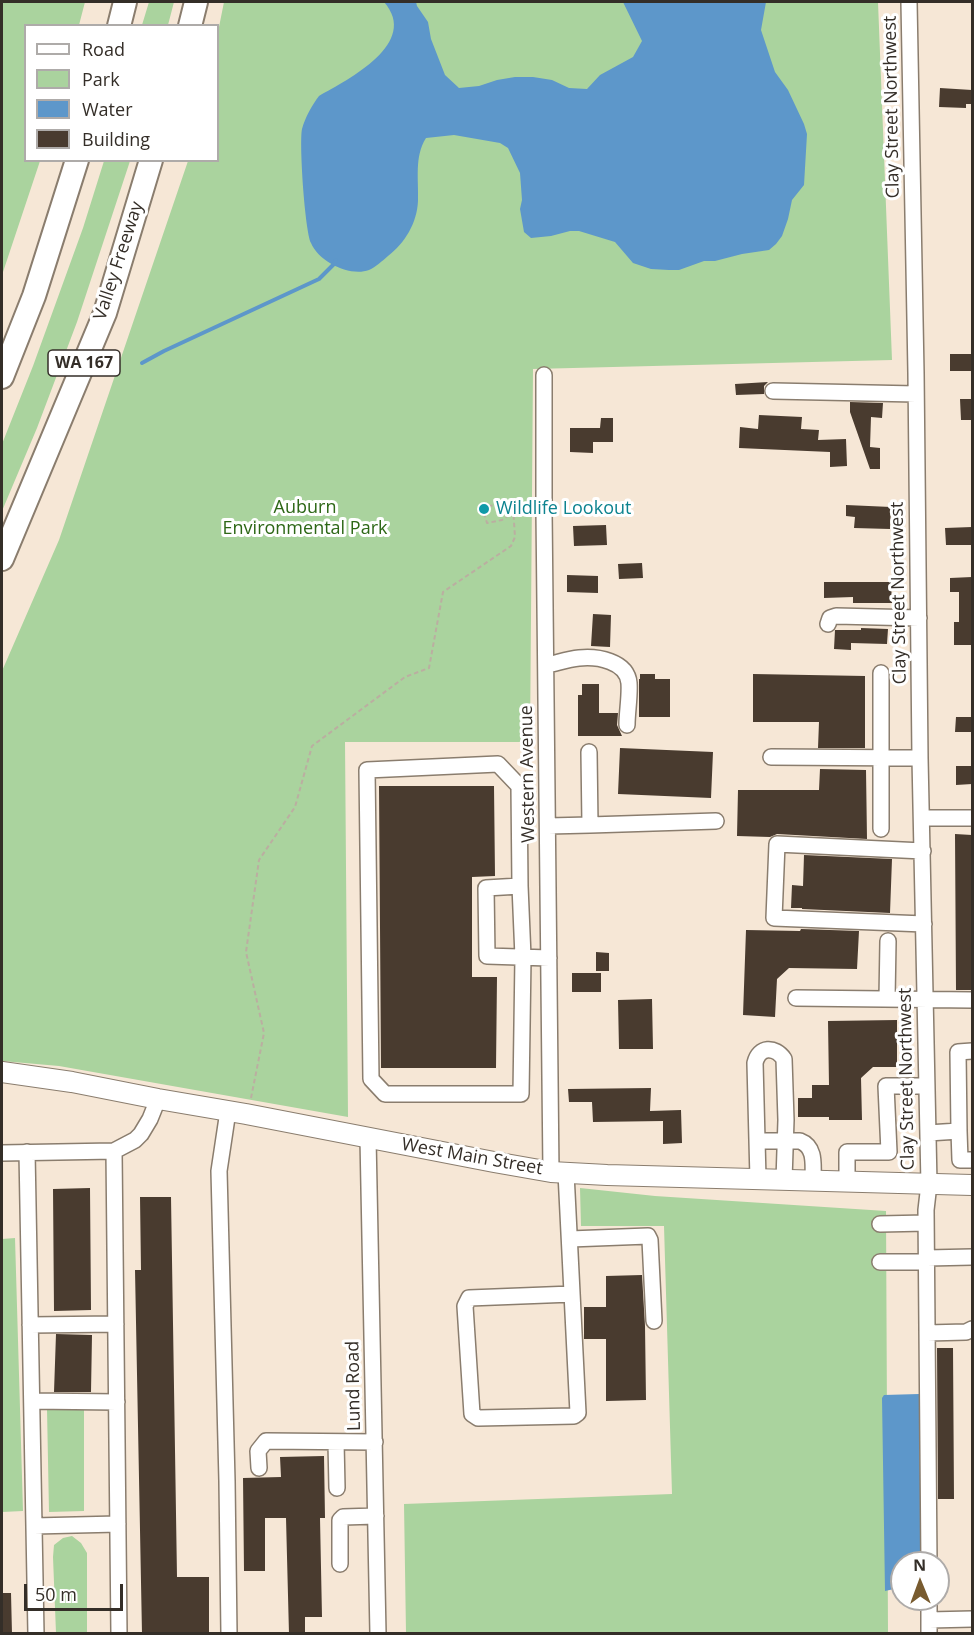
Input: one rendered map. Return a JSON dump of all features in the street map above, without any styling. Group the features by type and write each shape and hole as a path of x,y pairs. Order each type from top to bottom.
{"highway":[{"path":"120,24 125,2"},
{"path":"190,24 196,2"},
{"path":"2,377 34,296 76,162"},
{"name":"Valley Freeway","path":"2,559 105,313 150,162"}],"main road":[{"name":"West Main Street","path":"2,1072 72,1082 158,1100 559,1172 972,1185"}],"street":[{"name":"Clay Street Northwest","path":"909,2 929,1184 926,1223 929,1551"},
{"name":"Western Avenue","path":"544,375 549,958 559,1172 570,1239 578,1413 574,1416 562,1417 478,1418 471,1414 465,1306 469,1298 572,1294"},
{"path":"773,392 916,394"},
{"path":"828,624 830,618 836,616 919,618"},
{"path":"547,664 580,658 601,659 615,663 625,672 629,681 627,725"},
{"path":"881,673 881,829"},
{"path":"589,752 590,825"},
{"path":"771,757 920,758"},
{"path":"498,764 519,786 523,957 520,1094 385,1094 371,1079 367,770 498,764"},
{"path":"922,818 972,818"},
{"path":"548,826 716,821"},
{"path":"922,851 777,844 774,918 924,924"},
{"path":"520,886 486,888 486,956 549,958"},
{"path":"888,941 888,999"},
{"path":"796,998 972,1000"},
{"path":"758,1179 755,1063 760,1053 774,1050 784,1059 784,1180"},
{"path":"972,1051 958,1052 960,1160 972,1160"},
{"path":"847,1181 847,1152 889,1152 886,1086 927,1086"},
{"path":"2,1153 114,1151 135,1140 141,1134 158,1100"},
{"path":"228,1111 219,1171 229,1634"},
{"path":"928,1133 958,1131"},
{"name":"Lund Road","path":"369,1138 376,1516 375,1632"},
{"path":"757,1140 800,1141 810,1147 813,1180"},
{"path":"114,1151 119,1634"},
{"path":"27,1152 36,1634"},
{"path":"880,1224 926,1223"},
{"path":"570,1239 648,1236 654,1321"},
{"path":"880,1262 972,1257"},
{"path":"30,1324 116,1324"},
{"path":"927,1333 970,1332"},
{"path":"32,1401 117,1402"},
{"path":"259,1468 258,1451 266,1441 375,1442"},
{"path":"336,1442 337,1488"},
{"path":"340,1564 340,1520 343,1517 376,1516"},
{"path":"34,1526 118,1524"},
{"path":"929,1611 929,1627 972,1618"}],"path":[{"path":"488,506 505,504 516,507 522,512 544,511"},
{"path":"251,1102 264,1033 246,951 259,860 295,807 312,746 405,677 429,668 443,592 511,546 515,537 513,507"},
{"path":"484,513 487,523 502,520 513,512"}],"green space":[{"path":"2,2 85,2 79,24 24,24 24,162 40,162 2,275"},
{"path":"149,2 174,2 168,24 142,24"},
{"name":"Auburn Environmental Park","path":"224,2 878,2 892,360 533,369 530,742 345,742 348,1117 59,1066 2,1061 2,671 59,540 188,162 219,162 219,27"},
{"path":"104,162 130,162 77,322 37,428 2,511 2,444 83,228"},
{"path":"580,1188 655,1196 886,1211 888,1633 406,1633 404,1504 672,1494 664,1226 581,1226"},
{"path":"15,1238 23,1511 2,1512 2,1239"},
{"path":"47,1409 84,1409 84,1511 49,1512"},
{"path":"72,1536 81,1543 87,1553 87,1633 56,1633 54,1545 63,1538"}],"water":[{"path":"384,2 416,2 428,22 431,39 445,75 459,88 479,86 515,77 533,77 552,80 569,88 587,89 600,75 633,57 642,41 623,2 766,2 761,30 775,72 788,90 807,134 804,185 792,200 782,236 769,250 715,261 704,261 679,270 651,269 633,263 615,242 579,231 531,238 524,232 520,209 522,200 520,173 508,148 500,143 454,135 426,138 422,145 418,161 418,201 415,217 405,239 394,251 374,267 361,272 344,270 328,262 315,250 309,235 303,186 302,129 319,96 362,70 387,45 393,32 393,17"},
{"path":"919,1394 921,1551 890,1551 890,1590 885,1591 882,1398 884,1395"}],"building":[{"path":"940,88 972,90 972,104 966,104 966,108 939,107"},
{"path":"950,354 972,354 972,371 950,371"},
{"path":"768,382 764,386 764,394 736,395 735,384"},
{"path":"960,399 972,399 972,420 961,420"},
{"path":"850,402 883,403 882,418 871,417 870,447 880,448 880,469 870,469 850,412"},
{"path":"759,415 802,417 801,429 819,430 818,440 846,439 847,466 830,467 830,452 739,448 740,427 758,429"},
{"path":"601,418 613,418 613,442 593,442 593,453 570,452 570,428 600,428"},
{"path":"846,505 891,507 890,529 854,528 855,517 846,516"},
{"path":"606,525 607,545 574,546 573,526"},
{"path":"972,527 972,545 946,545 945,528"},
{"path":"642,563 643,578 619,579 618,564"},
{"path":"567,575 598,576 598,593 567,592"},
{"path":"972,577 972,645 954,645 954,622 959,622 959,592 950,592 950,578"},
{"path":"824,582 891,582 892,603 853,603 853,597 824,598"},
{"path":"593,614 611,615 610,647 591,646"},
{"path":"861,628 888,629 887,644 851,643 851,650 834,649 835,630 861,630"},
{"path":"640,674 655,674 655,679 670,679 670,717 639,717"},
{"path":"753,674 865,676 865,748 818,748 819,722 753,722"},
{"path":"582,684 599,684 599,713 618,713 617,725 622,736 578,736 578,695 582,695"},
{"path":"956,717 972,717 972,732 955,732"},
{"path":"620,748 713,752 711,798 618,794"},
{"path":"956,766 972,766 972,784 956,785"},
{"path":"820,769 866,770 867,839 777,834 770,837 737,836 738,790 819,790"},
{"path":"379,786 494,786 495,876 472,877 472,977 497,977 496,1068 381,1068"},
{"path":"955,834 972,835 972,990 956,990"},
{"path":"804,855 892,859 890,913 791,908 792,885 803,886"},
{"path":"801,929 859,931 857,969 789,968 777,979 775,1017 743,1015 746,930 800,931"},
{"path":"596,952 609,953 609,971 596,971"},
{"path":"572,973 601,973 601,992 572,992"},
{"path":"652,999 653,1049 619,1049 618,1000"},
{"path":"897,1020 897,1067 873,1067 861,1078 862,1120 798,1117 798,1098 812,1098 812,1085 829,1085 828,1021"},
{"path":"651,1088 650,1111 681,1110 682,1143 663,1144 663,1121 593,1122 592,1102 569,1102 568,1089"},
{"path":"90,1188 91,1310 54,1311 53,1189"},
{"path":"140,1197 171,1197 177,1577 209,1577 209,1634 142,1634 135,1270 141,1270"},
{"path":"642,1275 646,1400 606,1401 606,1339 584,1339 584,1307 606,1307 606,1276"},
{"path":"56,1334 92,1335 91,1392 54,1392"},
{"path":"937,1348 953,1348 954,1499 938,1499"},
{"path":"324,1456 325,1518 320,1518 322,1617 305,1617 305,1634 289,1634 286,1518 265,1518 265,1571 244,1571 243,1478 281,1477 280,1457"},
{"path":"2,1593 11,1593 12,1634 2,1634"}],"waterway":[{"path":"142,363 319,279 336,260"}],"place":[{"name":"Wildlife Lookout","path":"484,509"}]}
